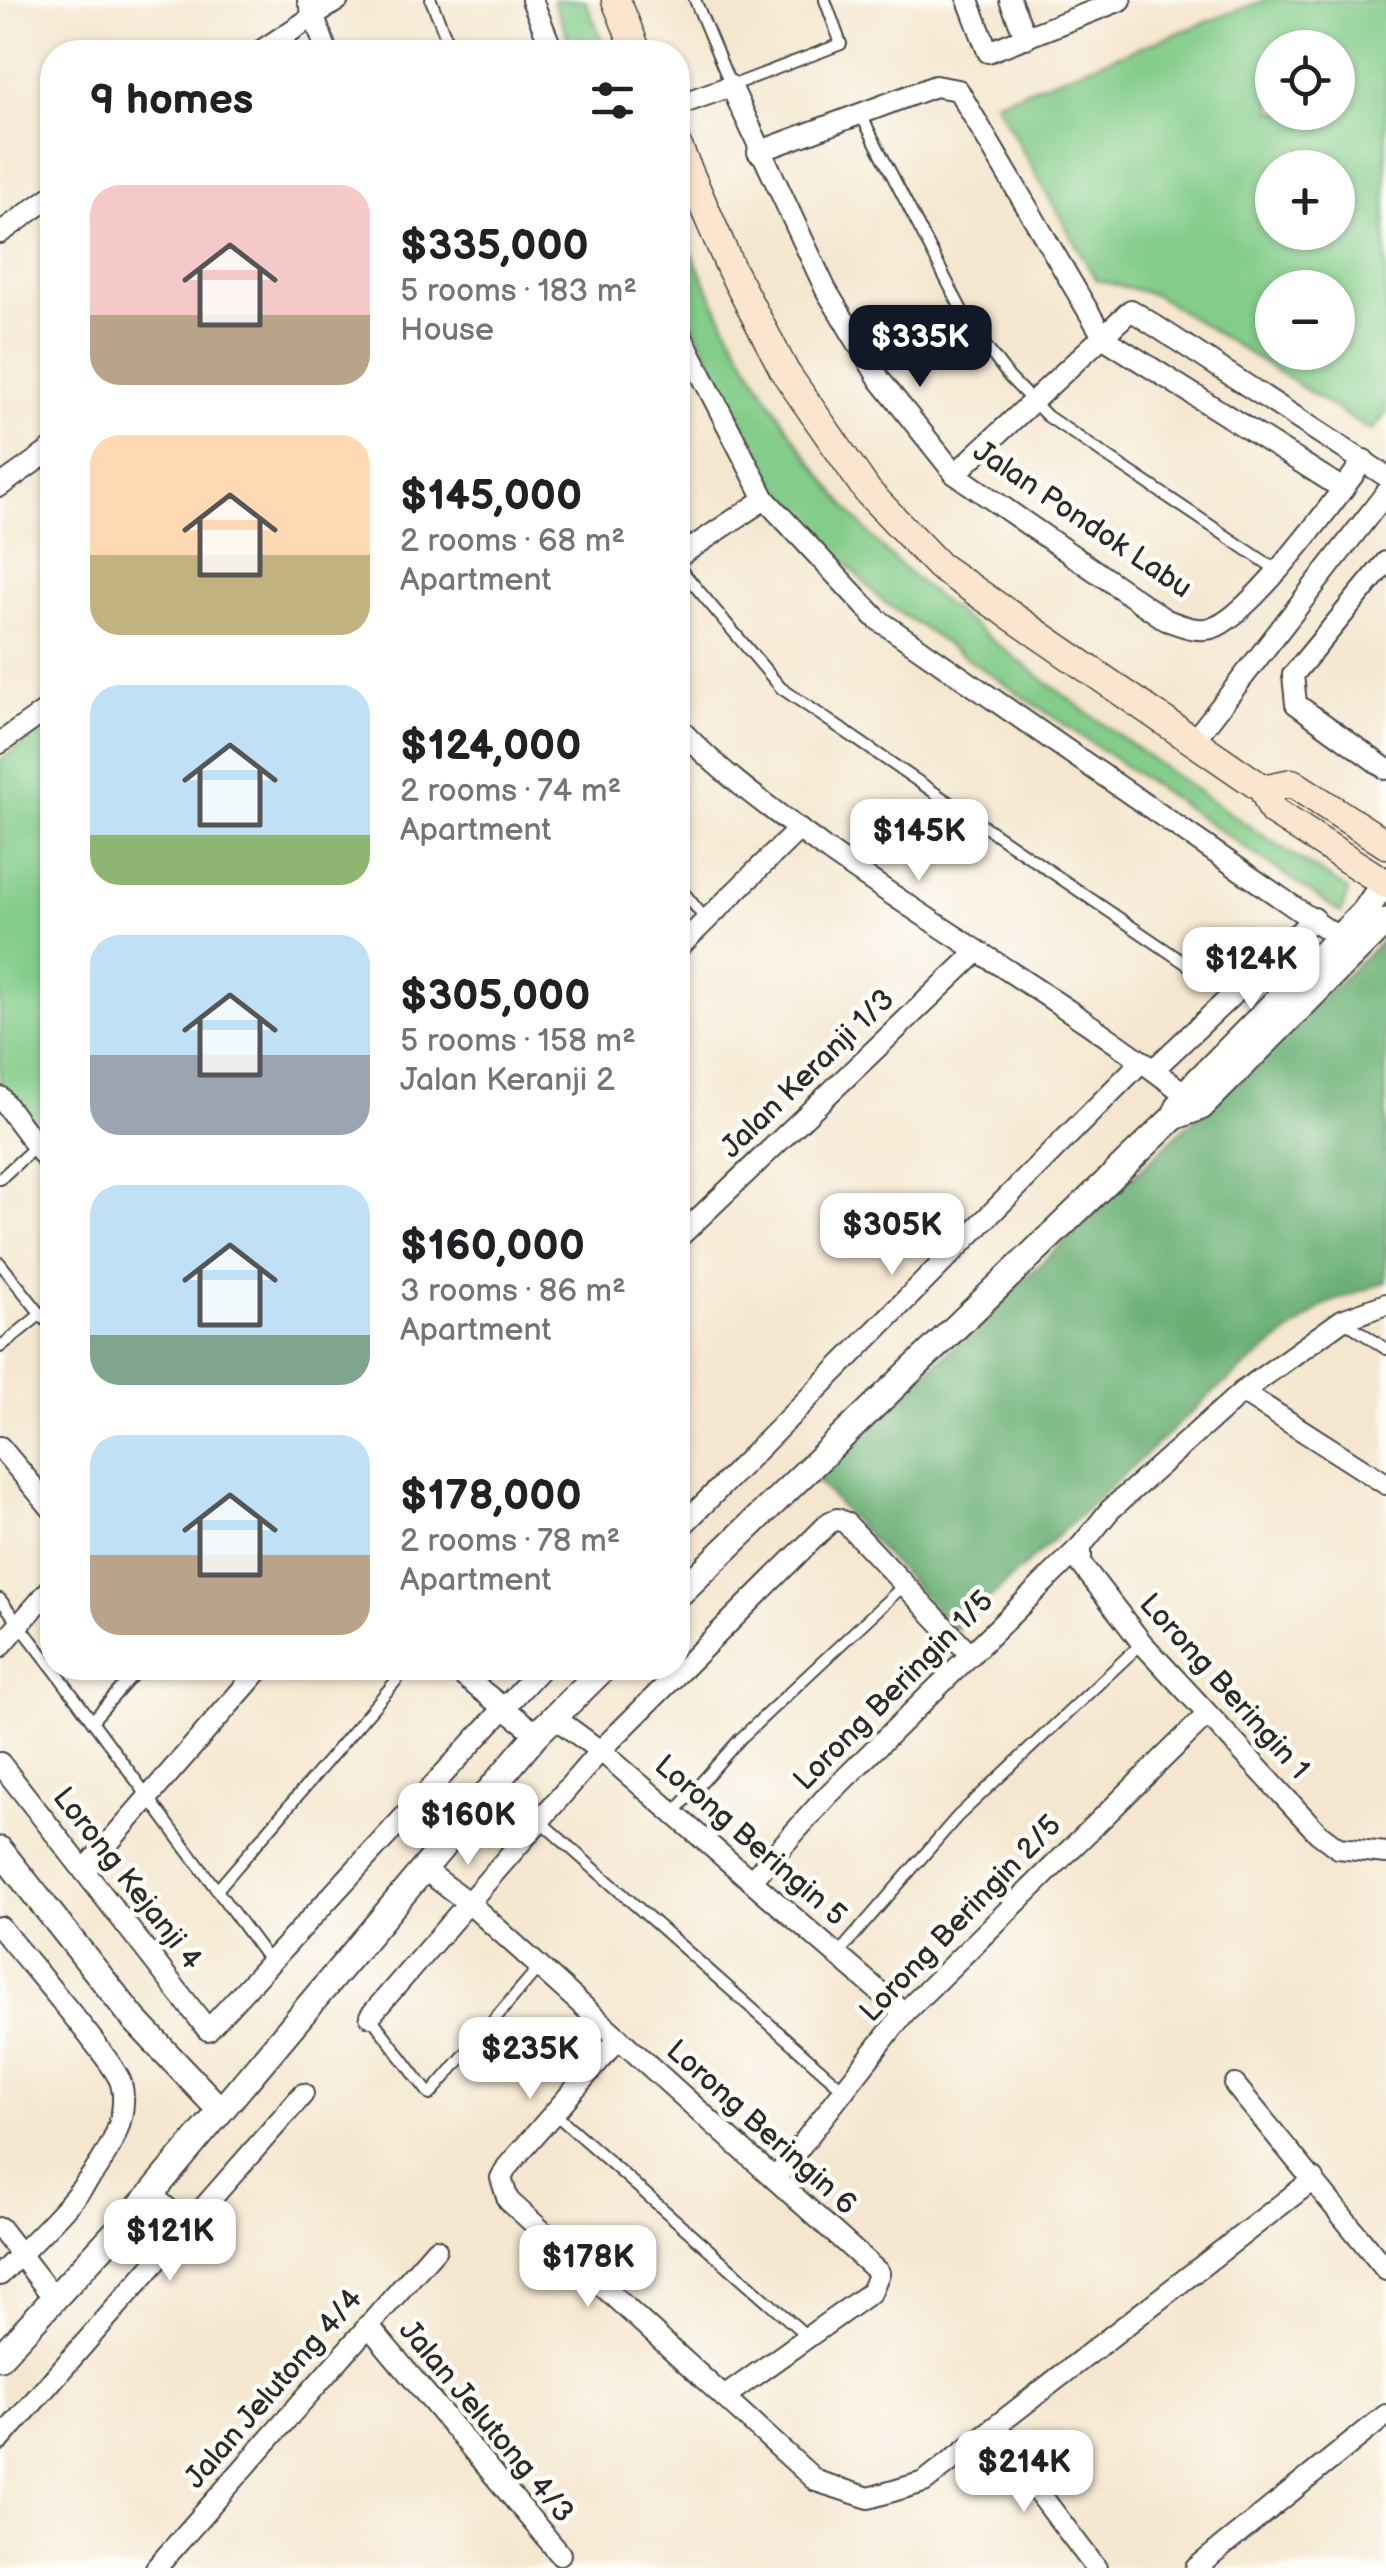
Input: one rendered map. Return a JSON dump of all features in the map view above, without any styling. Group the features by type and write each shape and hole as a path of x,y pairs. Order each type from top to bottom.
{"main road":[{"path":"624,8 634,40"},
{"path":"690,175 731,269 785,372 868,492 940,566 1192,743 1263,788 1274,811 1385,882"},
{"path":"1263,788 1292,782 1386,844"}],"street":[{"path":"273,40 311,7 338,0"},
{"path":"532,0 549,40"},
{"path":"968,0 988,52 1121,0"},
{"path":"1010,0 1026,38"},
{"path":"311,7 323,40"},
{"path":"690,101 731,86"},
{"name":"Jalan Pondok Labu","path":"731,86 758,152 826,290 880,380 954,474 1166,620 1190,629 1211,628 1230,620 1277,570 1364,460"},
{"path":"758,152 935,86 958,90 1104,338 1343,489"},
{"path":"0,232 40,204"},
{"path":"954,474 1132,310 1386,476"},
{"path":"690,352 765,499 877,619 1339,938"},
{"path":"0,486 40,458"},
{"path":"1192,743 1386,493"},
{"path":"690,551 765,499"},
{"path":"1386,562 1292,676 1296,704 1386,768"},
{"path":"0,743 40,715"},
{"path":"690,738 748,793 799,830 1148,1065 1186,1106"},
{"path":"690,936 799,830"},
{"path":"1186,1106 1366,911 1385,882"},
{"path":"690,1518 1148,1065 1232,995 1314,918"},
{"path":"690,1583 1186,1106 1386,921"},
{"name":"Jalan Keranji 1/3","path":"690,1227 977,952"},
{"path":"0,1097 40,1151"},
{"name":"Lorong Beringin 1/5","path":"752,1880 827,1796 1081,1546 1110,1510 1242,1392 1342,1320 1386,1304"},
{"path":"1242,1392 1386,1484"},
{"path":"0,1447 40,1495"},
{"path":"690,1661 837,1519 846,1523 971,1655"},
{"name":"Lorong Beringin 1","path":"1081,1546 1082,1564 1090,1577 1142,1643 1318,1833 1338,1848 1386,1852"},
{"path":"0,1647 40,1601"},
{"path":"84,1870 251,1680"},
{"name":"Lorong Beringin 5","path":"467,1680 501,1708 600,1751 904,2012"},
{"path":"270,1962 529,1680"},
{"path":"0,2357 151,2194 546,1725 592,1680"},
{"path":"370,2016 600,1751 671,1680"},
{"name":"Lorong Beringin 2/5","path":"775,2179 904,2012 1206,1714"},
{"name":"Lorong Kejanji 4","path":"0,1763 208,2030 270,1962"},
{"path":"0,1850 134,2019 219,2109"},
{"name":"Lorong Beringin 6","path":"425,1870 470,1904 880,2273 871,2292 808,2337"},
{"path":"0,1926 121,2080 125,2118 98,2167 0,2275"},
{"path":"619,2038 501,2178 508,2200 816,2481 829,2489 868,2498 924,2482 1314,2179"},
{"path":"1236,2084 1386,2270"},
{"path":"0,2440 303,2094"},
{"path":"151,2194 188,2226"},
{"path":"0,2228 53,2296"},
{"name":"Jalan Jelutong 4/4","path":"156,2568 436,2249"},
{"name":"Jalan Jelutong 4/3","path":"368,2326 560,2554"},
{"path":"724,2398 808,2337"},
{"path":"1196,2568 1386,2415"},
{"path":"992,2431 1096,2568"}],"lane":[{"path":"431,0 447,40"},
{"path":"694,0 731,86 841,44 825,0"},
{"path":"860,114 969,324 1032,402 1046,416 1277,570"},
{"path":"690,569 781,688 1232,995"},
{"path":"690,900 706,920"},
{"path":"0,1178 36,1146"},
{"path":"0,1263 40,1313"},
{"path":"0,1346 40,1315"},
{"path":"1342,1320 1386,1348"},
{"path":"674,1813 740,1739 904,1586"},
{"path":"0,1599 40,1650"},
{"path":"838,1954 957,1817 1142,1643"},
{"path":"62,1680 270,1962"},
{"path":"92,1721 128,1680"},
{"path":"217,1890 397,1680"},
{"path":"540,1822 843,2090"},
{"path":"370,2016 430,2095 540,1966"},
{"path":"554,2113 808,2337"}],"green space":[{"path":"553,0 585,0 602,40 569,40"},
{"path":"1265,0 1386,0 1386,414 1371,431 1275,370 1355,370 1355,270 1255,270 1255,358 1156,295 1096,280 995,102"},
{"path":"690,249 734,339 779,414 830,486 892,558 930,592 1093,717 1348,890 1341,913 880,599 778,492 690,320"},
{"path":"40,732 39,1132 0,1081 0,760"},
{"path":"1386,937 1386,1282 1326,1304 1211,1394 955,1630 814,1478"}]}
